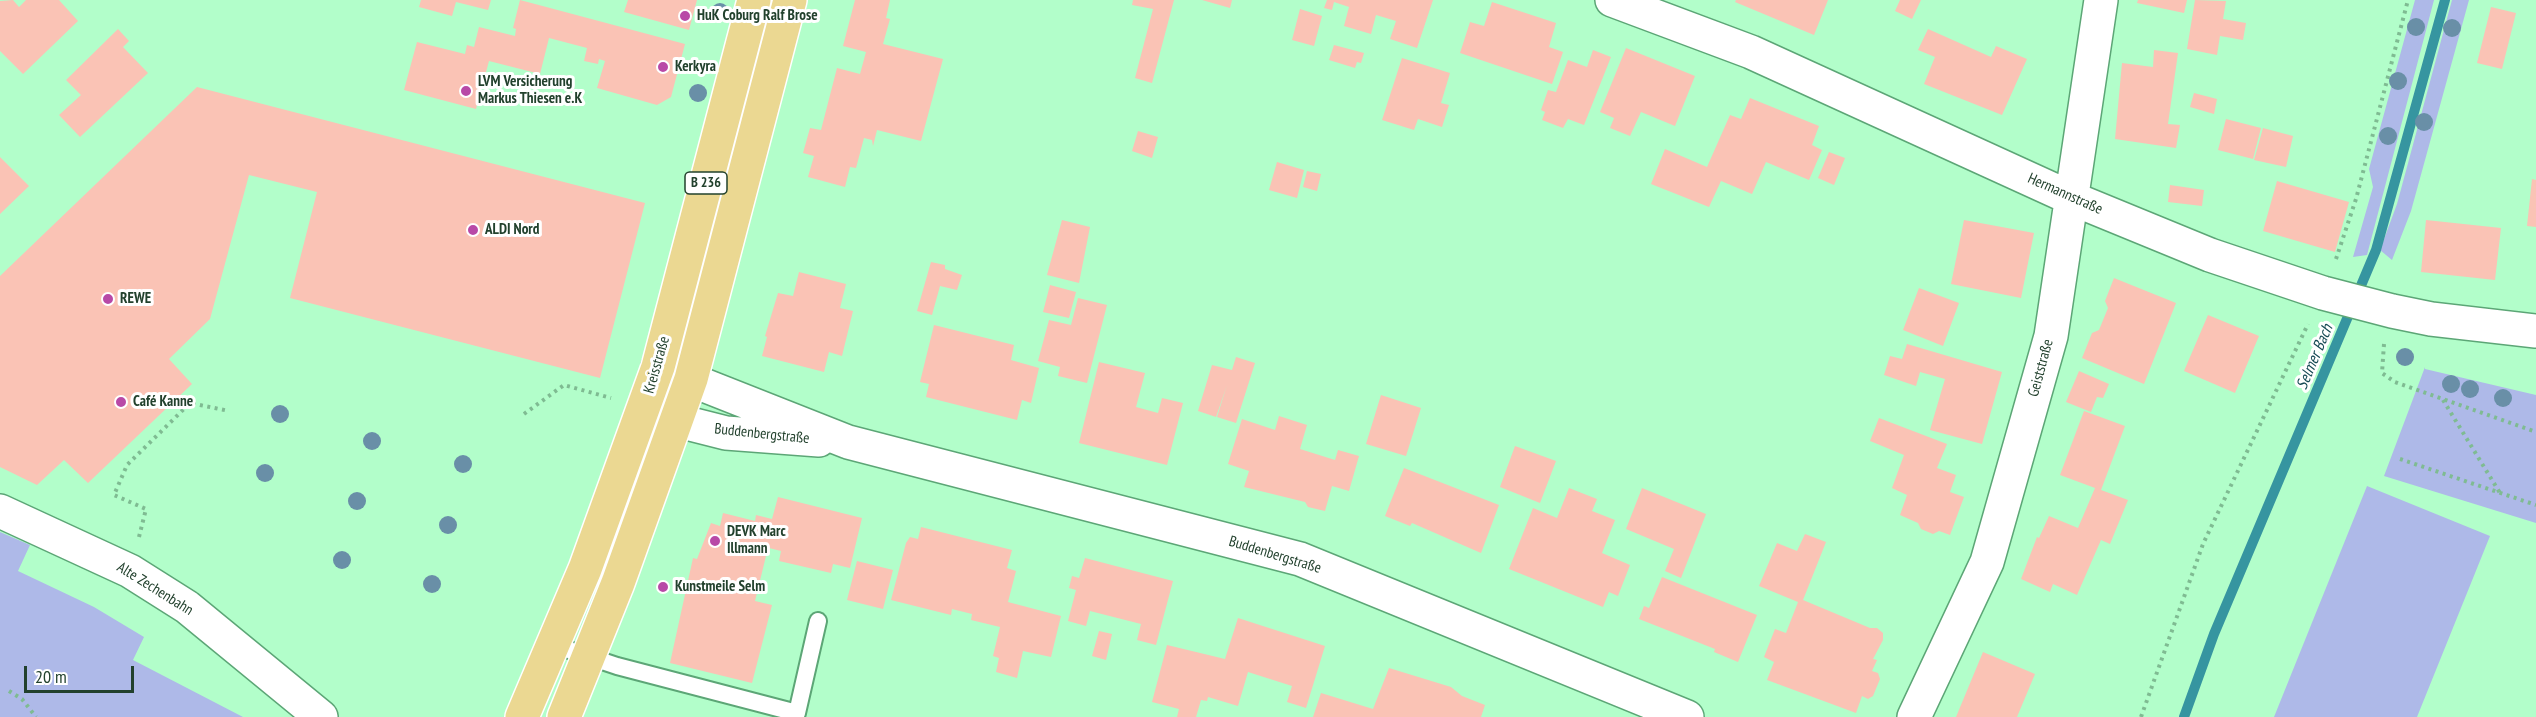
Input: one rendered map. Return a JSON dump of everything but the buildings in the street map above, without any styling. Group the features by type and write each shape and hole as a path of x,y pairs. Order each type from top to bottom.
{"main road":[{"name":"Kreisstraße","path":"522,717 554,645 658,367 754,0"},
{"path":"564,717 618,582 691,379 790,0"}],"street":[{"name":"Hermannstraße","path":"1612,0 1751,52 2071,198 2210,255 2326,293 2387,310 2431,319 2536,331"},
{"name":"Geiststraße","path":"1914,717 1987,562 2051,336 2101,0"},
{"name":"Buddenbergstraße","path":"658,367 848,442 1300,559 1687,717"},
{"name":"Buddenbergstraße","path":"643,412 726,433 848,442"},
{"name":"Alte Zechenbahn","path":"0,511 130,571 187,607 321,717"}],"lane":[{"path":"554,645 799,715 818,621"}],"path":[{"path":"2141,717 2203,544 2326,293 2356,199 2408,0"},
{"path":"2387,310 2382,373 2395,382 2536,432"},
{"path":"524,414 564,385 613,398"},
{"path":"2442,399 2500,493"},
{"path":"140,532 146,509 114,495 127,465 190,403 229,411"},
{"path":"2400,459 2536,505"},
{"path":"9,691 22,699 36,717"}],"shaded area":[{"path":"2415,0 2434,0 2367,255 2353,257 2373,187 2369,169"},
{"path":"2452,0 2469,0 2411,211 2392,260 2380,250 2397,204"},
{"path":"2425,367 2425,369 2536,395 2536,523 2384,476"},
{"path":"2367,486 2490,536 2417,717 2274,717"},
{"path":"0,532 30,545 18,571 94,607 144,637 133,660 243,717 0,717"}],"waterway":[{"name":"Selmer Bach","path":"2184,717 2214,634 2376,250 2445,0"}],"place":[{"name":"HuK Coburg Ralf Brose","path":"685,16"},
{"name":"Kerkyra","path":"663,67"},
{"name":"LVM Versicherung Markus Thiesen e.K","path":"466,91"},
{"name":"ALDI Nord","path":"473,230"},
{"name":"REWE","path":"108,299"},
{"name":"Café Kanne","path":"121,402"},
{"name":"DEVK Marc Illmann","path":"715,541"},
{"name":"Kunstmeile Selm","path":"663,587"}]}
